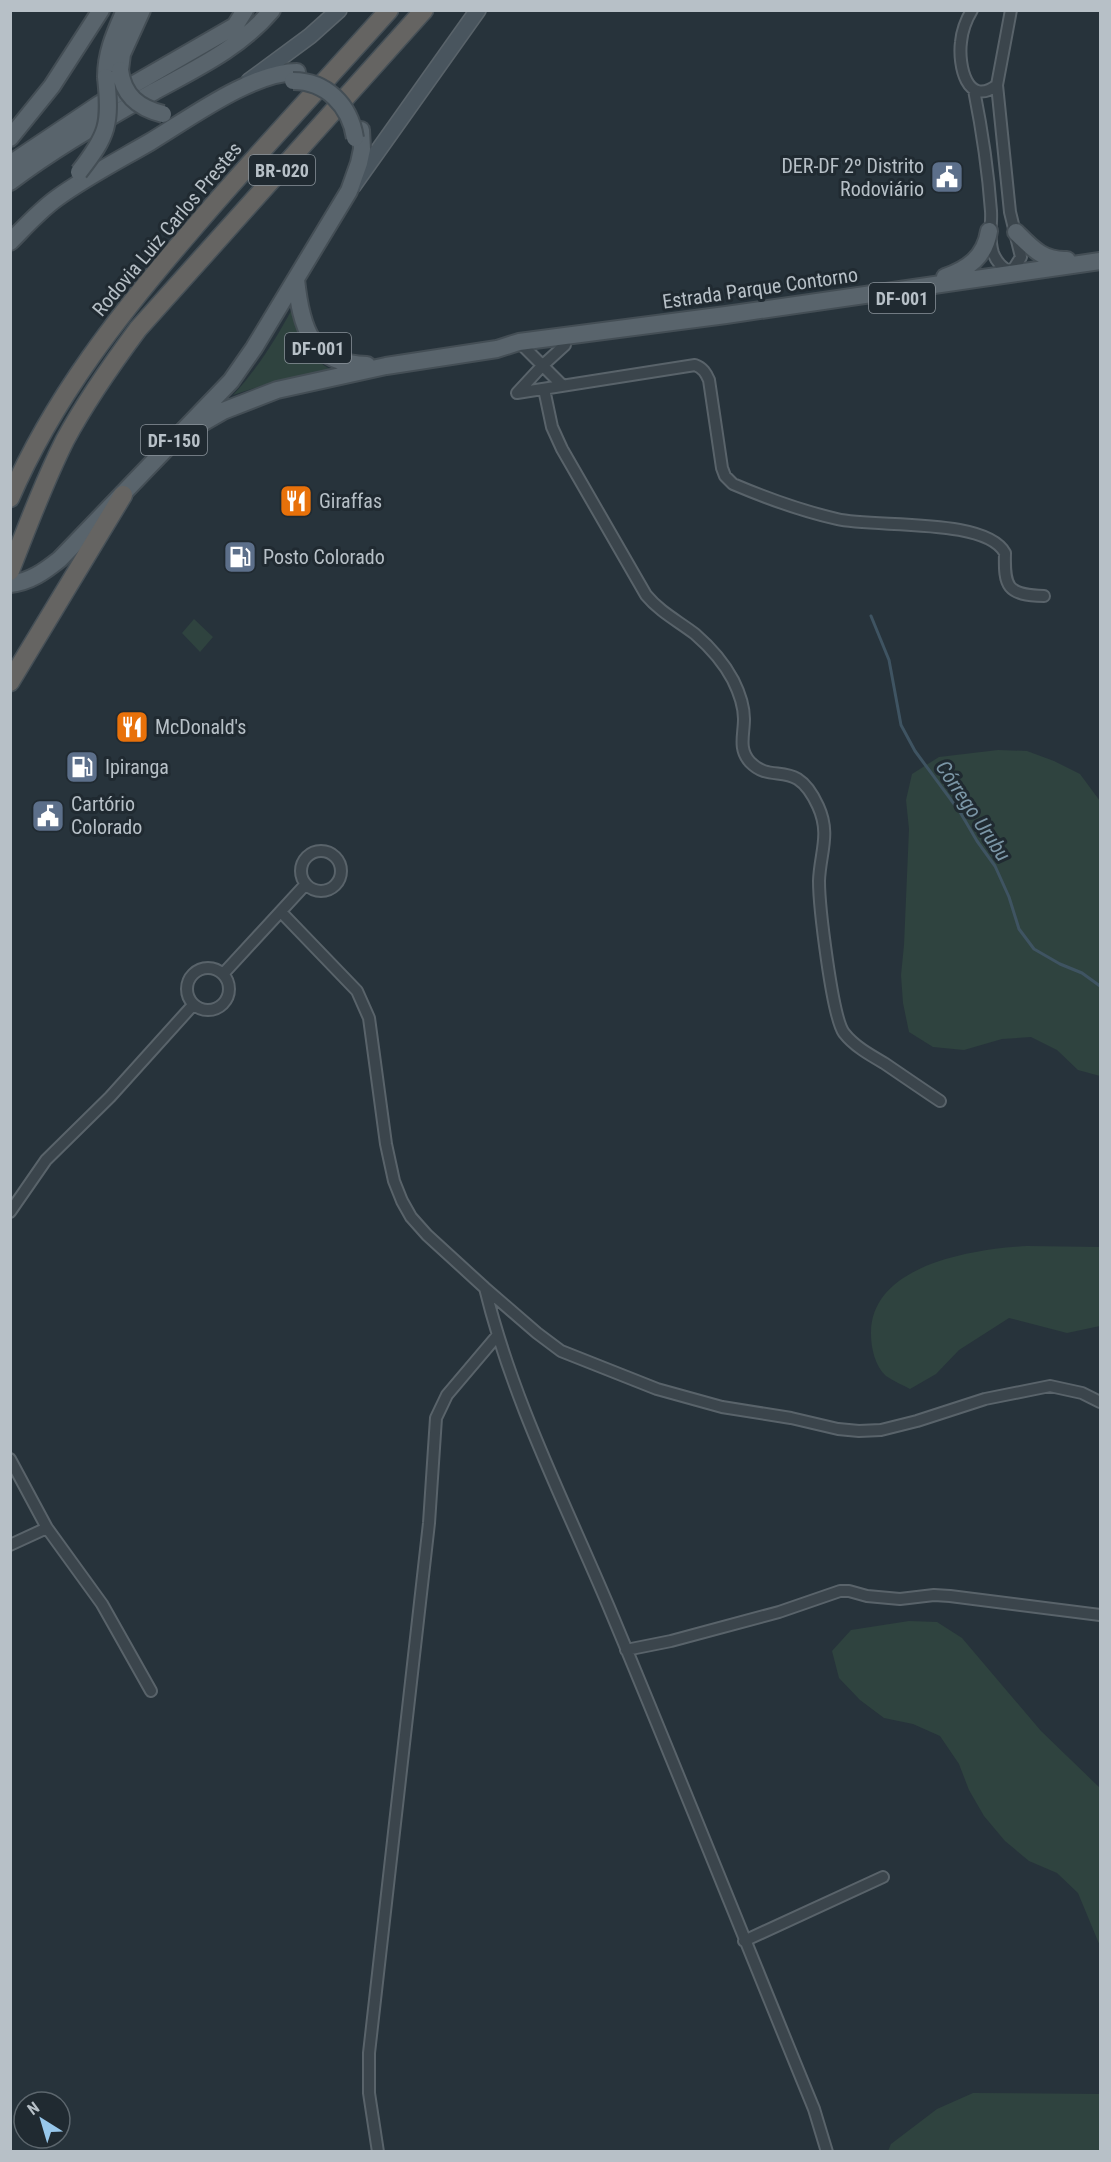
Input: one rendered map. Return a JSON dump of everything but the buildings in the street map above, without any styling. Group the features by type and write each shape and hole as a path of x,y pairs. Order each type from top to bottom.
{"highway":[{"name":"Rodovia Luiz Carlos Prestes","path":"10,498 67,391 125,310 218,199 389,10"},
{"name":"BR-020","path":"10,571 36,504 66,440 114,361 138,329 424,10"},
{"path":"10,682 123,495"}],"main road":[{"path":"10,138 52,86 101,10"},
{"name":"DF-150","path":"125,10 106,62 134,101 151,111 163,114 181,113 211,106"},
{"name":"DF-150","path":"57,198 79,172 105,134 113,74 142,10"},
{"path":"10,164 98,105 235,26 245,10"},
{"path":"10,183 40,160 93,127 229,50 258,27 272,10"},
{"path":"235,92 300,44 339,10"},
{"path":"349,191 478,10"},
{"name":"DF-150","path":"10,242 57,198 235,92 270,76 284,72 295,77 314,76 334,87 351,106 362,149 349,191 270,325 231,381 70,550 25,581 10,584"},
{"path":"168,131 200,121 268,87 295,77"},
{"path":"323,233 351,164 358,134"},
{"path":"914,288 966,268 983,252 989,231"},
{"path":"1016,232 1037,253 1046,257 1064,260 1101,256"},
{"name":"Estrada Parque Contorno","path":"176,438 223,411 252,398 277,390 386,366 1101,261"},
{"name":"Estrada Parque Contorno","path":"522,345 565,345 780,317 990,283 1101,269"},
{"path":"990,283 1006,278 1011,273 1034,278"},
{"name":"Estrada Parque Contorno","path":"296,279 299,310 304,325 317,347 336,361 351,365 386,366"},
{"path":"10,578 38,572"}],"street":[{"path":"972,10 961,43 960,62 962,72 974,90 983,135 991,214 989,231 994,256 999,265 1011,273 1021,258 1010,212 998,85 1011,10"},
{"path":"974,90 986,92 998,85"},
{"path":"987,173 1006,172"},
{"path":"991,214 1010,212"},
{"path":"522,345 563,386"},
{"path":"565,345 517,393 695,365 704,370 709,380 722,468 725,476 733,484 839,520 954,529 981,536 993,541 1003,549 1005,578 1010,587 1023,594 1044,596"},
{"path":"544,389 552,427 562,449 646,595 656,607 696,634 716,654 732,678 743,706 742,742 745,755 757,767 796,776 804,782 819,806 826,830 819,880 820,900 835,1008 843,1031 868,1053 940,1101"},
{"path":"223,974 306,885"},
{"path":"281,912 357,991 364,1005 370,1029 386,1144 394,1181 411,1217 427,1235 551,1345 579,1359 684,1397 722,1407 791,1418 838,1429 881,1430 985,1400 1050,1386 1082,1393 1101,1402"},
{"path":"207,968 216,969 223,974 230,989 224,1004 208,1011 193,1005 186,990 192,975 207,968"},
{"path":"10,1212 46,1160 110,1097 193,1005"},
{"path":"485,1288 497,1336 540,1448 626,1650 814,2109 827,2151"},
{"path":"378,2151 369,2093 369,2053 429,1523 436,1418 447,1395 497,1336"},
{"path":"10,1459 47,1528 102,1604 152,1691"},
{"path":"10,1545 47,1528"},
{"path":"626,1650 671,1641 779,1612 820,1597 849,1591 867,1596 900,1599 934,1595 950,1596 1101,1615"},
{"path":"744,1941 883,1877"}],"green space":[{"path":"292,309 307,347 321,363 338,372 279,380 233,395 265,354"},
{"path":"194,619 213,637 200,652 182,633"},
{"path":"998,750 1027,751 1080,774 1100,801 1100,1076 1078,1070 1057,1050 1031,1037 1002,1039 964,1050 933,1047 909,1032 903,1003 901,975 909,829 906,800 912,774 939,757"},
{"path":"1027,1246 1100,1247 1100,1326 1067,1333 1009,1318 959,1350 936,1374 910,1389 882,1372 874,1356 871,1334 875,1310 888,1291 906,1276 929,1265 981,1251"},
{"path":"909,1621 937,1622 962,1638 1041,1731 1100,1788 1100,1946 1078,1893 1057,1873 1029,1861 1005,1841 984,1816 969,1790 959,1764 940,1736 913,1724 884,1718 860,1700 839,1678 832,1651 851,1630"},
{"path":"973,2093 1100,2094 1100,2151 888,2151 891,2144 937,2109"}],"waterway":[{"name":"Córrego Urubu","path":"871,616 889,660 901,725 915,751 960,812 995,866 1009,897 1019,929 1034,949 1082,973 1100,986"}],"place":[{"name":"DER-DF 2º Distrito Rodoviário","path":"947,177"},
{"name":"Giraffas","path":"296,501"},
{"name":"Posto Colorado","path":"240,557"},
{"name":"McDonald's","path":"132,727"},
{"name":"Ipiranga","path":"82,767"},
{"name":"Cartório Colorado","path":"48,816"}]}
